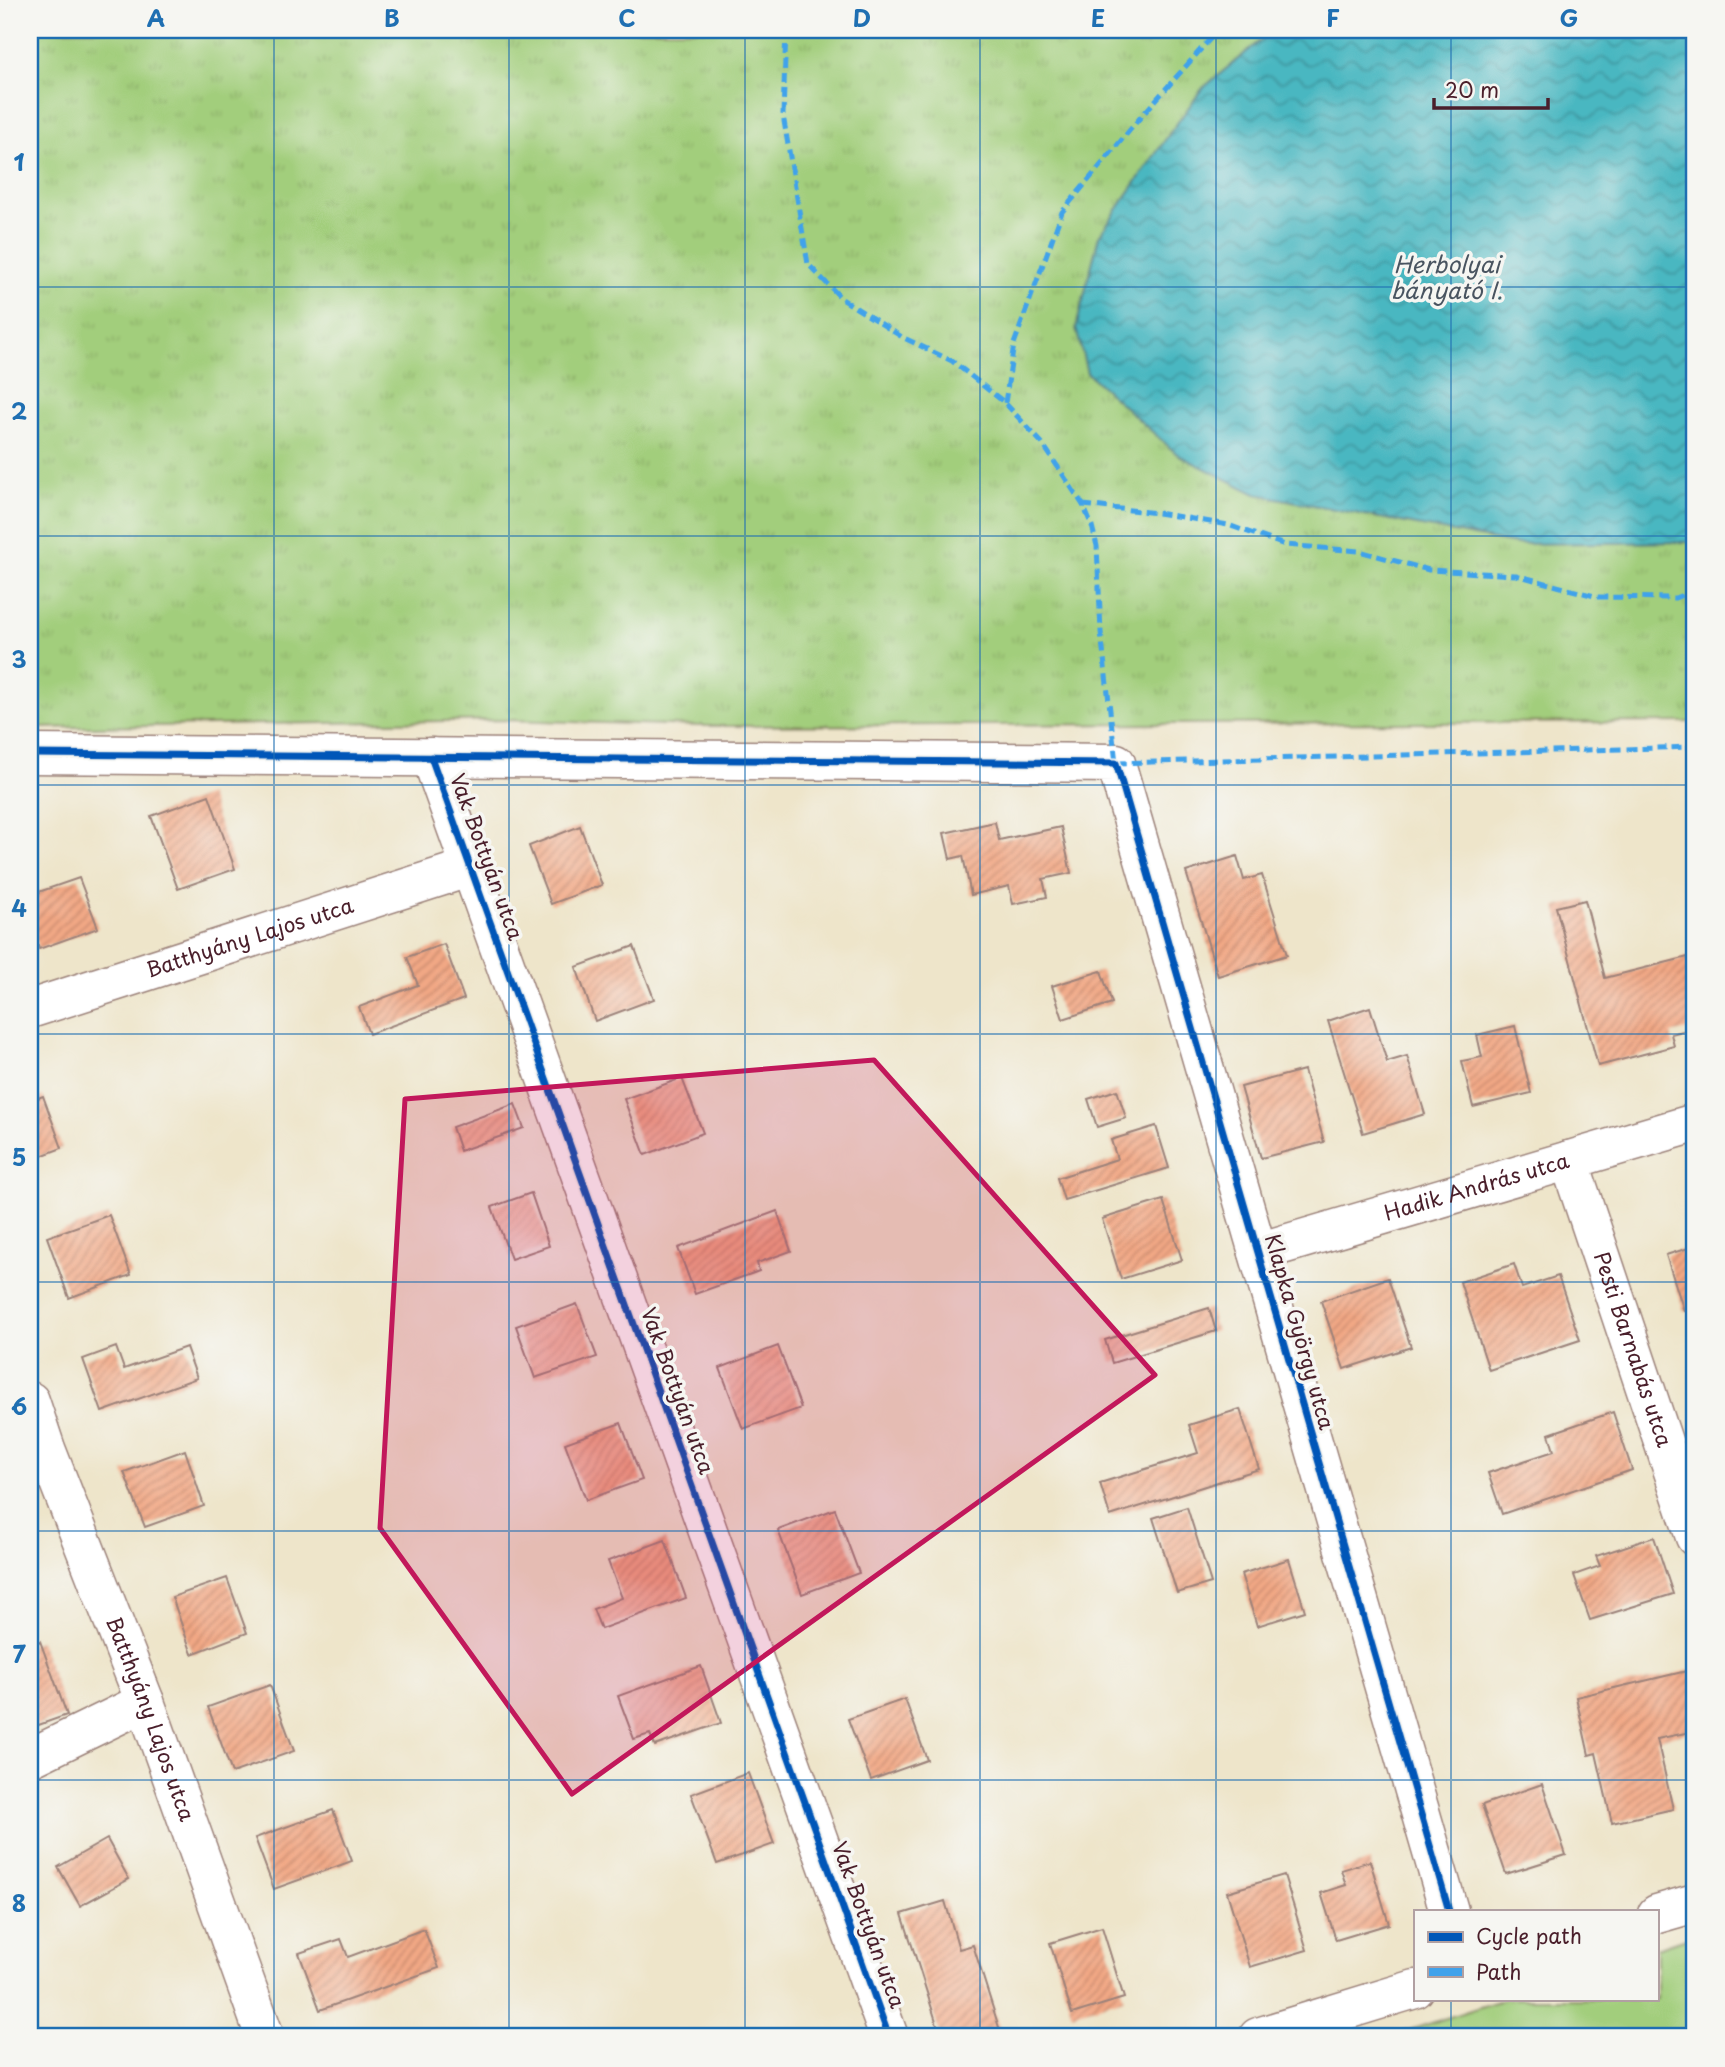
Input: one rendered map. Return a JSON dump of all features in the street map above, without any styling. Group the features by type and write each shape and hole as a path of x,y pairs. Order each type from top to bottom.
{"street":[{"path":"30,754 431,757"},
{"name":"Klapka György utca","path":"431,757 1116,763 1448,1910"},
{"name":"Vak Bottyán utca","path":"431,757 889,2037"},
{"name":"Batthyány Lajos utca","path":"30,1009 471,867"},
{"name":"Hadik András utca","path":"1258,1252 1695,1123"},
{"name":"Pesti Barnabás utca","path":"1569,1160 1695,1537"},
{"name":"Batthyány Lajos utca","path":"30,1401 46,1449 145,1702 265,2037"},
{"path":"30,1758 145,1702"},
{"path":"1658,1914 1695,1902"},
{"path":"1258,2037 1414,1989"}],"highlighted area":[{"path":"874,1060 1155,1375 572,1794 380,1528 405,1099"}],"green space":[{"path":"30,30 1695,30 1695,722 700,726 507,720 30,728"},
{"path":"1695,1935 1695,2037 1389,2037 1501,2000 1658,2000 1658,1948"}],"water":[{"name":"Herbolyai bányató I.","path":"1273,30 1695,30 1695,539 1692,542 1515,544 1256,494 1178,455 1087,373 1076,328 1099,236 1203,88"}],"building":[{"path":"209,795 235,869 178,889 151,816"},
{"path":"995,822 999,840 1061,827 1071,873 1043,879 1047,897 1013,904 1009,886 971,895 963,856 950,859 944,833"},
{"path":"580,826 602,885 551,904 529,846"},
{"path":"1237,856 1244,880 1262,875 1287,955 1218,976 1186,872"},
{"path":"79,878 98,928 39,949 30,922 30,895"},
{"path":"1585,900 1605,978 1688,957 1695,985 1695,1028 1671,1034 1674,1046 1598,1066 1556,907"},
{"path":"444,944 464,999 369,1034 359,1007 418,985 407,957"},
{"path":"634,946 654,999 595,1021 576,967"},
{"path":"1101,971 1112,1003 1063,1019 1052,986"},
{"path":"1370,1007 1387,1062 1407,1056 1425,1114 1363,1133 1328,1021"},
{"path":"1515,1026 1531,1093 1473,1107 1462,1061 1482,1057 1477,1035"},
{"path":"1304,1070 1324,1142 1261,1158 1241,1087"},
{"path":"682,1078 703,1133 645,1155 624,1099"},
{"path":"1117,1090 1126,1118 1097,1127 1088,1099"},
{"path":"43,1096 62,1148 30,1160 30,1101"},
{"path":"515,1104 524,1128 460,1151 452,1127"},
{"path":"1156,1126 1169,1168 1064,1200 1057,1178 1117,1159 1111,1140"},
{"path":"531,1193 549,1246 511,1259 492,1207"},
{"path":"1163,1200 1182,1260 1121,1279 1102,1219"},
{"path":"777,1211 791,1251 757,1263 759,1271 695,1294 678,1248"},
{"path":"109,1215 131,1275 69,1298 47,1237"},
{"path":"1695,1246 1695,1308 1684,1311 1666,1255"},
{"path":"1514,1264 1522,1288 1558,1276 1580,1340 1489,1370 1460,1282"},
{"path":"1388,1278 1411,1347 1344,1369 1321,1301"},
{"path":"577,1304 597,1357 535,1378 516,1326"},
{"path":"1209,1308 1216,1331 1112,1363 1105,1340"},
{"path":"778,1346 801,1408 743,1429 720,1368"},
{"path":"116,1347 124,1369 186,1347 197,1378 102,1412 83,1359"},
{"path":"1240,1409 1259,1469 1110,1516 1100,1483 1198,1453 1189,1425"},
{"path":"1613,1412 1632,1470 1502,1514 1488,1473 1554,1451 1549,1434"},
{"path":"621,1423 642,1480 586,1500 565,1443"},
{"path":"185,1450 204,1506 145,1527 124,1472"},
{"path":"1187,1507 1211,1583 1177,1593 1153,1518"},
{"path":"835,1509 859,1573 802,1594 778,1530"},
{"path":"1654,1537 1673,1594 1590,1620 1574,1575 1600,1566 1596,1556"},
{"path":"665,1540 686,1598 601,1629 593,1609 622,1598 608,1561"},
{"path":"1289,1559 1305,1611 1257,1626 1241,1574"},
{"path":"227,1578 247,1633 192,1654 172,1597"},
{"path":"40,1641 67,1715 30,1728 30,1644"},
{"path":"701,1666 721,1723 655,1746 650,1734 634,1739 618,1696"},
{"path":"1691,1670 1695,1688 1695,1731 1657,1739 1673,1809 1612,1823 1596,1753 1589,1755 1576,1697"},
{"path":"270,1685 294,1751 232,1773 208,1707"},
{"path":"905,1699 927,1760 871,1780 848,1719"},
{"path":"748,1773 774,1844 717,1864 691,1794"},
{"path":"1542,1784 1566,1855 1506,1874 1482,1805"},
{"path":"333,1810 352,1861 274,1889 255,1838"},
{"path":"107,1839 129,1879 80,1906 58,1867"},
{"path":"1370,1861 1389,1924 1336,1940 1321,1893 1346,1885 1341,1870"},
{"path":"1284,1875 1307,1950 1250,1967 1227,1892"},
{"path":"945,1901 959,1949 973,1945 1002,2037 941,2037 902,1914"},
{"path":"1102,1927 1124,1998 1072,2014 1050,1943"},
{"path":"424,1929 439,1968 320,2010 299,1953 341,1939 348,1957"}],"marked path":[{"path":"786,30 783,115 808,264 842,299 902,337 952,361 1005,403 1042,443 1083,505 1097,546 1101,632 1116,763 1695,747"},
{"path":"1005,403 1014,344 1062,212 1218,30"},
{"path":"1083,505 1158,513 1228,525 1285,545 1359,551 1429,570 1516,575 1598,597 1675,598 1695,590"}],"cycle path":[{"path":"30,754 1116,763 1449,1910"},
{"path":"431,757 889,2037"}]}
